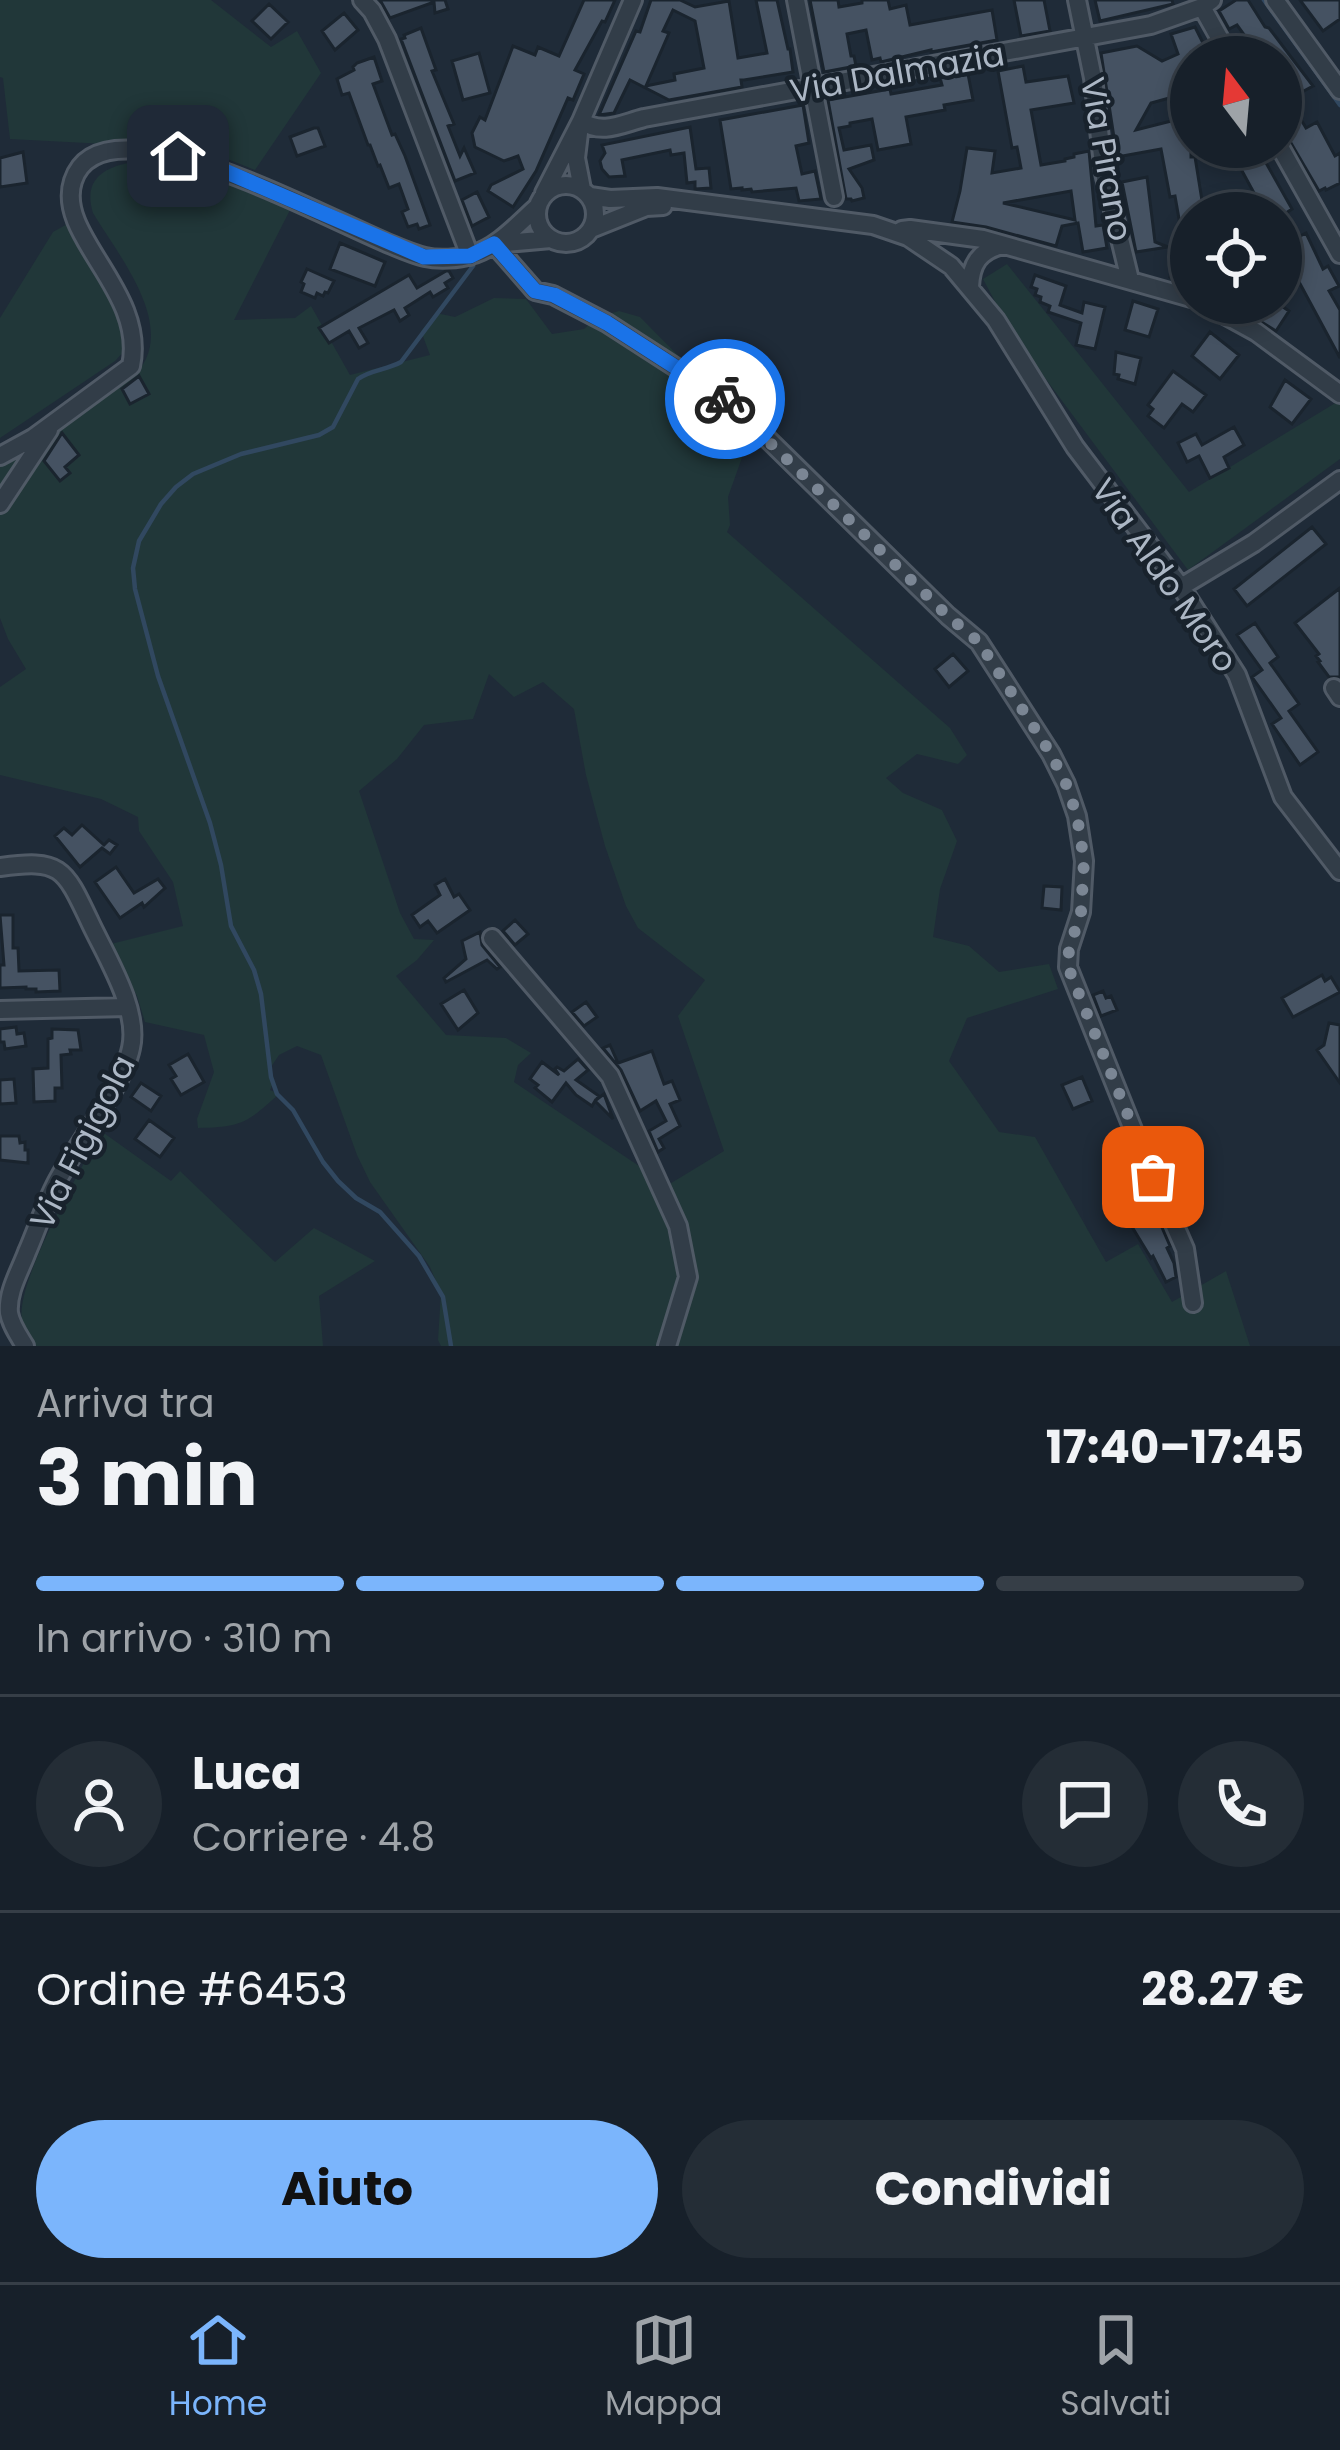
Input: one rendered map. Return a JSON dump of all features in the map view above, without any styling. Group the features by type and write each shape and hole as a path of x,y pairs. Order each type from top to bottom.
{"street":[{"path":"362,0 386,39 470,256"},
{"path":"551,239 538,225 541,200 633,0"},
{"path":"796,0 834,197"},
{"name":"Via Pirano","path":"1077,0 1104,173 1130,280"},
{"path":"1275,0 1340,90"},
{"path":"1207,3 1221,36"},
{"name":"Via Dalmazia","path":"609,129 644,118 1151,25 1207,3"},
{"path":"494,244 551,239 569,243 591,229 596,212 576,154 581,121"},
{"path":"581,121 609,129"},
{"path":"576,154 585,142 609,129"},
{"path":"0,456 131,366 135,348 122,303 70,213 74,177 90,158 109,151 139,148 220,169 424,257 470,256 494,244 562,184 610,199 657,197 847,220 895,232 910,229 983,239 1170,292"},
{"path":"1292,168 1340,254"},
{"path":"591,229 646,207 700,204"},
{"name":"Via Aldo Moro","path":"895,232 936,255 996,320 1075,447 1181,587 1237,675 1283,796 1340,871"},
{"path":"494,244 535,291 554,295 607,323 730,403 979,642 1051,754 1072,800 1084,861 1081,912 1068,967 1185,1249 1193,1303"},
{"path":"970,287 970,274 979,256 1003,245"},
{"path":"1241,324 1340,394"},
{"path":"0,504 52,424"},
{"path":"1181,587 1337,488"},
{"name":"Via Figigola","path":"0,867 30,863 60,870 73,887 128,1007 132,1028 132,1048 122,1072 57,1181 10,1294 9,1314 25,1346"},
{"path":"492,938 610,1076 678,1226 688,1277 667,1346"},
{"path":"0,1010 128,1007"}],"green space":[{"path":"0,0 211,0 271,47 297,31 321,73 255,170 205,150 151,139 106,144 10,139 0,77"},
{"path":"150,164 191,172 290,210 234,320 295,318 311,306 350,375 430,355 421,331 436,313 455,317 494,298 526,299 552,334 584,329 598,317 619,311 640,317 733,411 750,435 728,497 727,532 950,728 967,755 958,764 917,754 886,778 903,793 942,810 957,841 940,889 933,937 969,946 999,972 1049,964 1058,989 967,1018 949,1061 999,1132 1035,1137 1106,1262 1138,1244 1172,1302 1226,1271 1250,1346 441,1346 441,1293 430,1267 370,1182 321,1055 297,1046 279,1055 269,1070 270,1090 279,1094 243,1122 198,1128 214,1072 204,1035 145,1022 111,944 183,926 173,882 139,831 138,817 101,799 0,775 0,687 26,669 0,618 0,467 130,379 145,361 151,340 142,296 93,213 92,186 118,166","holes":["489,674 514,697 543,682 574,709 586,775 626,906 638,928 705,980 678,1016 724,1151 663,1188 642,1168 514,1082 518,1065 531,1053 506,1038 446,1035 396,976 434,940 414,939 400,913 359,791 397,759 424,725 473,719"]},
{"path":"71,222 119,304 126,349 0,438 0,318 53,232"},
{"path":"1007,264 1189,492 1337,402 1340,459 1188,570 1013,335 983,279"},
{"path":"101,1131 171,1181 180,1171 275,1262 314,1228 375,1261 319,1296 323,1346 35,1346 22,1321 29,1280 51,1226"}],"building":[{"path":"380,0 445,0 448,9 435,13 434,2 390,18"},
{"path":"584,0 615,0 575,70 584,74 573,100 568,98 536,171 513,207 488,191 523,169 518,156 504,161 475,147 472,133 480,117 485,120 513,46 535,55 538,47 559,56"},
{"path":"651,0 680,0 695,7 729,1 738,58 767,53 756,0 777,0 793,72 741,80 742,87 669,100 630,80 614,113 599,115 636,31 640,32","holes":["673,10 695,21 704,68 646,86 669,33 663,31"]},
{"path":"810,0 838,0 839,7 862,0 888,0 890,9 906,5 910,25 992,10 997,40 881,62 880,58 872,60 866,30 847,34 856,66 824,72"},
{"path":"1014,0 1044,0 1050,31 1021,36"},
{"path":"1095,0 1172,0 1173,4 1100,21"},
{"path":"1236,0 1248,0 1275,36 1245,36 1237,25 1229,29 1219,11"},
{"path":"1300,0 1340,0 1340,19 1323,31"},
{"path":"269,4 288,22 271,39 252,21"},
{"path":"344,13 358,30 335,50 322,31"},
{"path":"1195,27 1200,36 1172,36"},
{"path":"421,28 454,124 448,126 460,156 464,148 475,173 455,181 401,39"},
{"path":"1137,46 1162,61 1170,58 1170,98 1151,103 1136,130 1170,121 1170,168 1197,168 1201,192 1170,192 1170,197 1161,149 1117,157 1101,53"},
{"path":"479,53 490,93 463,100 452,61"},
{"path":"374,57 382,81 373,84 430,225 419,229 417,224 408,227 402,212 408,209 399,184 389,188 349,93 342,95 337,79"},
{"path":"1023,66 1026,82 1068,76 1074,103 1031,110 1041,165 1089,151 1096,226 1103,225 1107,248 1083,252 1078,223 1062,226 1056,246 952,222 967,148 995,151 992,173 1021,168 1017,147 1012,148 998,71","holes":["1071,191 1075,220 1003,203"]},
{"path":"1302,72 1313,86 1302,92"},
{"path":"968,74 973,100 906,117 911,144 878,150 872,119 839,128 844,150 871,145 874,160 849,169 864,198 846,199 828,100 942,85 940,78"},
{"path":"803,105 809,143 796,146 802,174 815,171 821,199 799,201 796,188 731,189 720,120"},
{"path":"1302,121 1306,128 1317,122 1335,156 1340,153 1340,183 1319,191 1302,162"},
{"path":"690,127 696,169 709,168 711,188 695,189 695,182 687,183 684,153 671,155 670,150 622,160 625,176 609,177 602,169 602,145"},
{"path":"314,128 325,146 297,156 290,137"},
{"path":"23,152 27,183 0,187 0,158"},
{"path":"1240,168 1269,168 1282,192 1253,192"},
{"path":"1147,177 1155,242 1168,247 1136,252 1122,182"},
{"path":"477,192 489,217 472,226 462,200"},
{"path":"1306,233 1323,269 1328,266 1339,286 1329,291 1340,310 1340,358 1302,287 1302,235"},
{"path":"340,243 385,262 375,286 330,269"},
{"path":"307,269 334,281 328,293 317,293 315,298 301,292"},
{"path":"446,271 453,278 445,283 448,288 433,297 430,292 405,308 409,315 400,321 394,310 359,328 368,343 359,348 349,331 329,343 319,328 409,275 417,288"},
{"path":"1035,275 1066,286 1060,305 1082,313 1084,302 1105,307 1095,349 1076,345 1081,323 1048,312 1050,306 1040,302 1037,289 1031,287"},
{"path":"1133,301 1158,309 1149,337 1125,330"},
{"path":"1210,332 1239,355 1220,379 1192,356"},
{"path":"1116,352 1141,358 1135,384 1114,374"},
{"path":"1173,371 1206,395 1193,412 1182,404 1164,428 1148,416 1153,409 1148,405"},
{"path":"139,376 149,394 130,404 122,389"},
{"path":"1285,380 1311,399 1292,424 1270,407"},
{"path":"1234,427 1244,445 1224,457 1229,468 1210,478 1199,456 1187,462 1178,443 1196,434 1202,445"},
{"path":"62,433 79,455 65,467 70,473 60,481 44,461"},
{"path":"1312,527 1326,544 1247,606 1234,589"},
{"path":"1340,588 1340,677 1329,677 1318,662 1319,654 1295,623"},
{"path":"1255,623 1278,657 1270,663 1299,704 1289,711 1318,752 1300,765 1272,724 1281,718 1252,677 1262,670 1237,635"},
{"path":"953,654 968,671 949,687 935,669"},
{"path":"82,825 104,845 109,840 117,845 110,854 102,848 80,867 55,836 64,828 72,835"},
{"path":"116,867 134,893 158,879 165,888 144,907 142,903 120,918 95,882"},
{"path":"445,879 454,897 459,894 470,910 437,933 428,921 420,927 412,915 440,895 435,885"},
{"path":"1044,886 1062,887 1061,910 1042,908"},
{"path":"0,915 13,915 19,971 59,970 60,991 0,988 0,965 4,965"},
{"path":"515,920 528,934 515,945 503,931"},
{"path":"480,932 482,945 500,967 487,960 446,982 444,978 466,959 462,941"},
{"path":"1322,975 1325,981 1331,977 1340,992 1293,1017 1282,998"},
{"path":"464,990 478,1013 458,1030 441,1004"},
{"path":"1103,991 1117,1010 1101,1016 1093,995"},
{"path":"586,1002 597,1017 584,1026 572,1012"},
{"path":"1329,1023 1340,1025 1340,1083 1317,1050 1324,1045"},
{"path":"16,1027 17,1034 24,1033 26,1046 5,1049 0,1029"},
{"path":"52,1029 78,1030 81,1050 61,1055 62,1088 55,1088 55,1101 34,1102 33,1069 48,1068"},
{"path":"610,1045 618,1063 652,1051 664,1084 672,1081 680,1100 670,1104 680,1126 659,1139 664,1148 658,1152 649,1131 666,1121 656,1101 640,1111 621,1070 603,1048"},
{"path":"188,1054 204,1082 181,1095 169,1065"},
{"path":"578,1059 588,1070 576,1080 599,1096 596,1100 604,1094 613,1119 566,1083 552,1102 530,1079 542,1062 559,1075 557,1067 564,1071"},
{"path":"1082,1077 1092,1101 1073,1109 1062,1085"},
{"path":"14,1079 16,1103 0,1104 0,1080"},
{"path":"141,1083 161,1096 151,1111 131,1097"},
{"path":"149,1120 174,1138 160,1157 135,1139"},
{"path":"0,1136 19,1136 28,1150 28,1163 0,1160"},
{"path":"1141,1198 1157,1216 1170,1246 1176,1277 1166,1282 1126,1217 1131,1213 1127,1206"}],"waterway":[{"path":"1264,0 1340,105"},
{"path":"451,1346 443,1297 419,1256 380,1212 338,1181 293,1110 277,1094 261,994 231,926 210,823 158,676 133,568 139,541 176,487 193,474 241,454 319,435 333,427 358,379 401,362 473,266"}],"way so far":[{"path":"725,399 979,642 1051,754 1077,816 1084,861 1081,912 1068,967 1153,1177"}],"route":[{"path":"178,156 220,169 424,257 470,256 494,244 535,291 554,295 607,323 725,399"}]}
